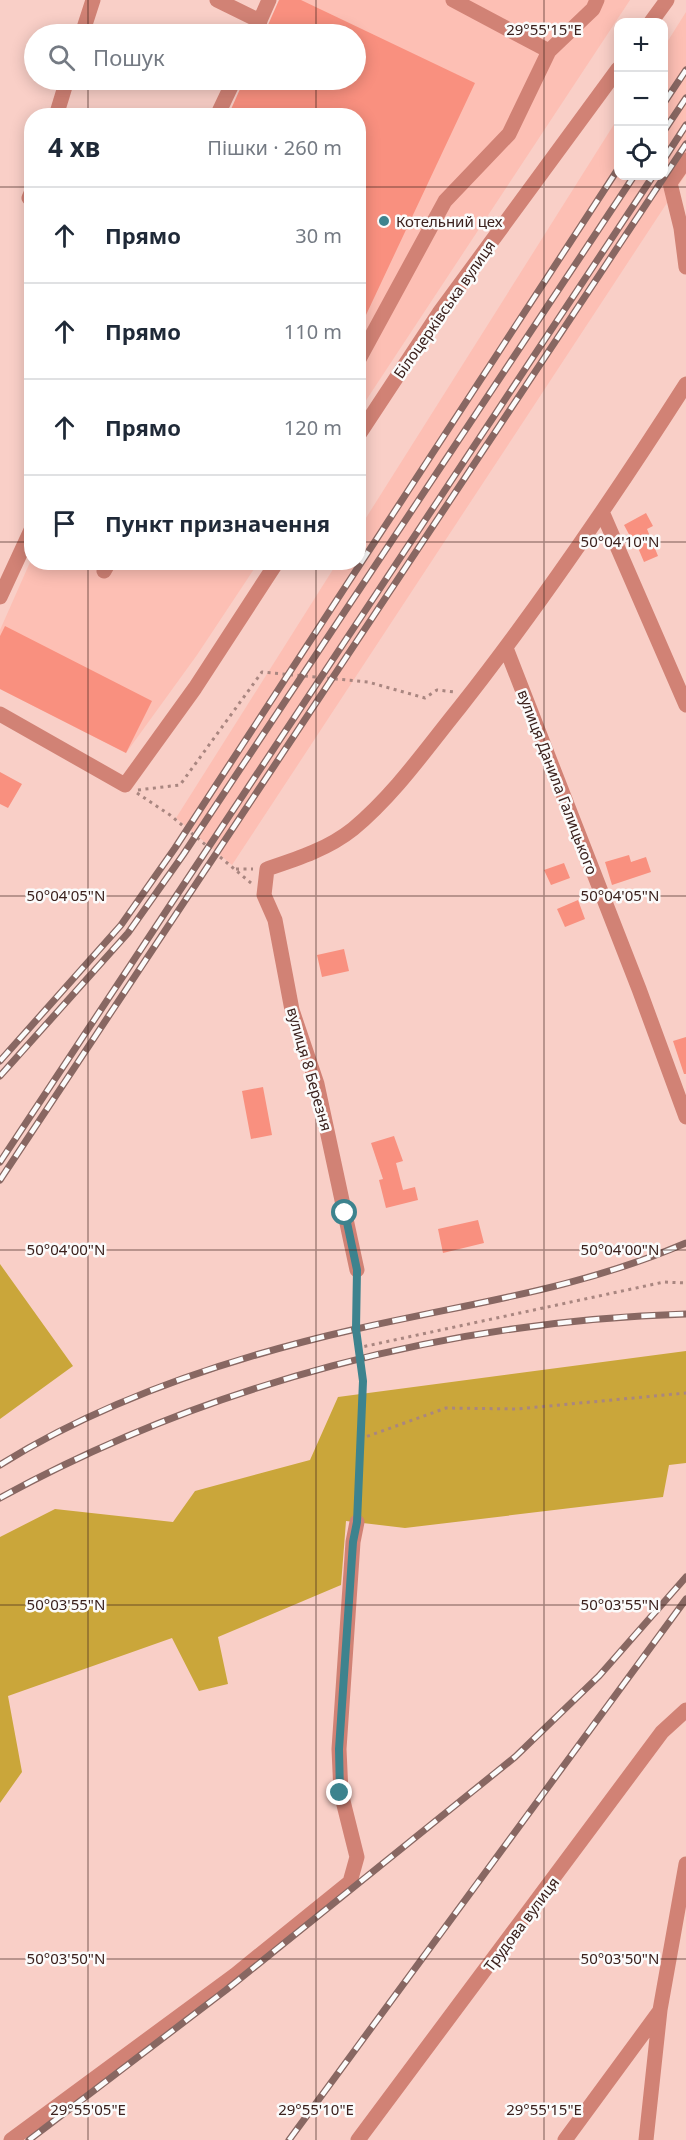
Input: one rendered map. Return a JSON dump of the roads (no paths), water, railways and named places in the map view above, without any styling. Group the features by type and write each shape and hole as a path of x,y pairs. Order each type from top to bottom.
{"street":[{"path":"85,24 93,0"},
{"path":"217,0 251,24"},
{"path":"259,24 269,0"},
{"path":"453,0 549,51"},
{"path":"366,346 445,201 509,134 549,51 593,9 597,0"},
{"path":"654,18 667,0"},
{"name":"Білоцерківська вулиця","path":"366,424 439,313 616,72"},
{"path":"58,108 64,90"},
{"path":"221,108 229,90"},
{"path":"686,160 670,183 681,228 686,267"},
{"path":"506,648 603,514 686,384"},
{"path":"603,514 686,705"},
{"path":"0,597 24,545"},
{"path":"0,714 125,785 195,688 272,570"},
{"name":"вулиця 8 Березня","path":"357,1270 317,1084 292,1010 275,920 264,895 267,869 313,853 350,831 387,798 506,648"},
{"name":"вулиця Данила Галицького","path":"506,648 639,989 686,1117"},
{"path":"11,2140 235,1975 350,1882 357,1857 340,1793 339,1749 353,1542 357,1522"},
{"name":"Трудова вулиця","path":"358,2140 662,1732 686,1710"},
{"path":"645,2140 660,2010 686,1864"},
{"path":"565,2140 660,2010"}],"railway":[{"path":"668,97 686,70"},
{"path":"667,126 686,98"},
{"path":"668,153 686,125"},
{"path":"0,1180 686,144"},
{"path":"366,555 614,175"},
{"path":"0,1076 128,933 183,855 631,180"},
{"path":"0,1162 650,180"},
{"path":"0,1061 121,925 175,848 356,570"},
{"path":"0,1465 83,1419 172,1382 218,1367 310,1340 563,1284 604,1273 686,1243"},
{"path":"0,1498 79,1458 162,1422 246,1392 332,1366 420,1345 508,1330 597,1319 686,1314"},
{"path":"29,2140 226,1990 515,1757 599,1676 686,1577"},
{"path":"289,2140 686,1599"}],"place":[{"name":"Котельний цех","path":"384,221"}]}
